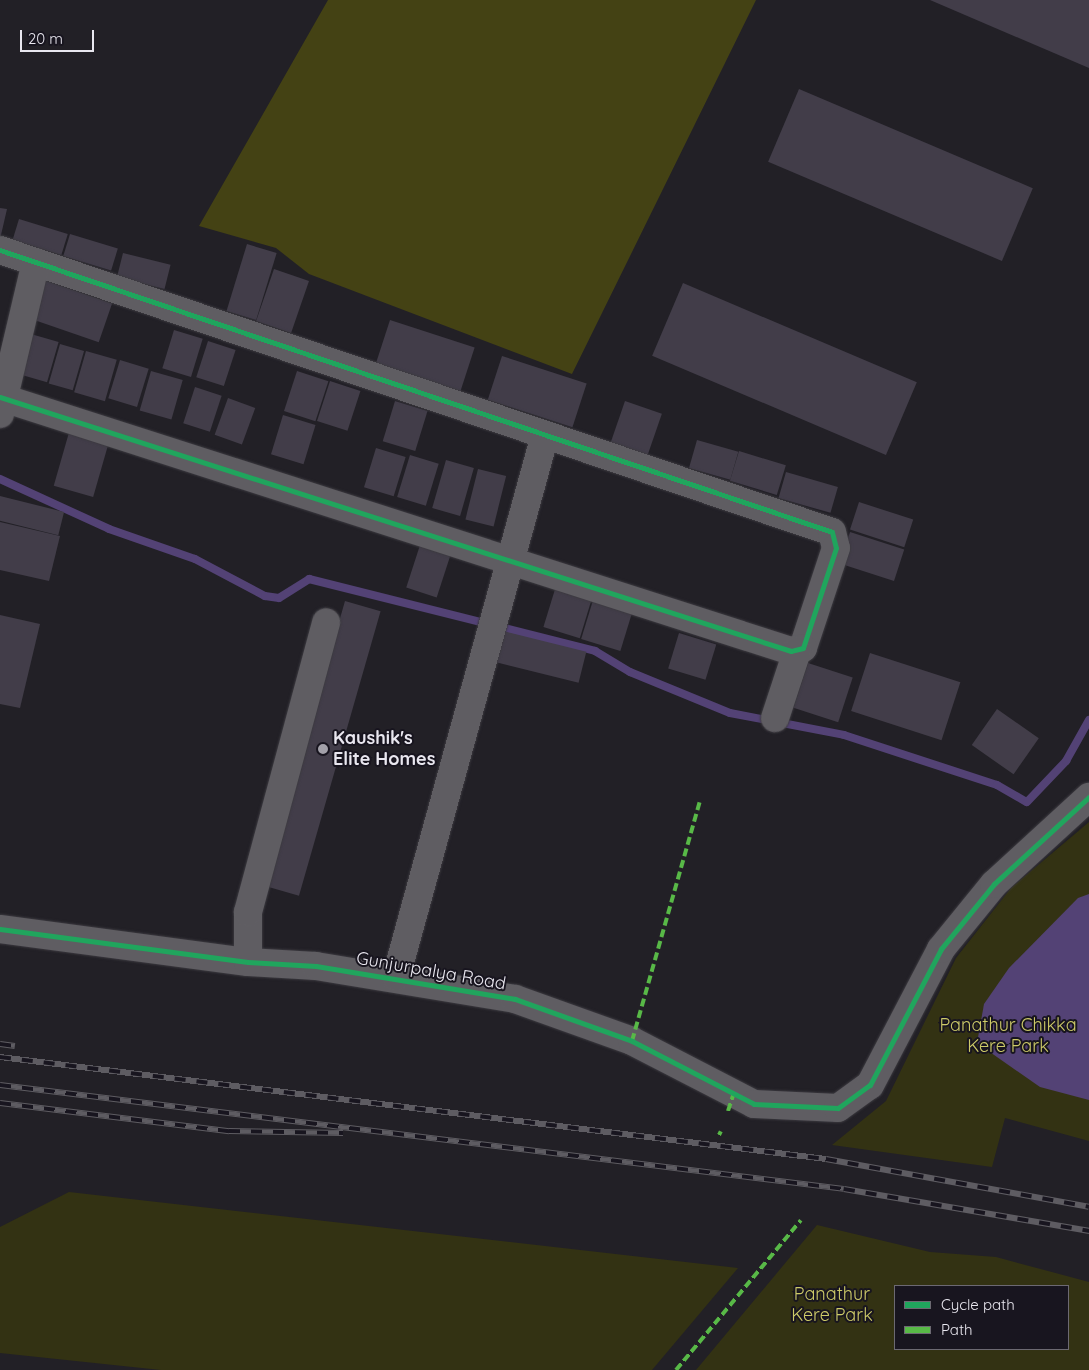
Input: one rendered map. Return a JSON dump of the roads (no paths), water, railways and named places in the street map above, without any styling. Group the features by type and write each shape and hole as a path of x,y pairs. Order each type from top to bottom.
{"street":[{"path":"0,250 36,262 545,435 832,532 836,548 803,648 797,651 511,560 1,403 36,262"},
{"path":"396,977 545,435"},
{"path":"248,962 248,912 326,622"},
{"path":"775,718 797,651"},
{"name":"Gunjurpalya Road","path":"0,929 248,962 396,977 515,999 632,1041 754,1104 838,1108 870,1085 941,949 994,884 1087,802"}],"waterway":[{"path":"0,479 109,529 195,559 265,596 279,598 309,579 595,651 630,672 730,713 844,735 997,785 1027,802 1066,761 1089,720"}],"railway":[{"path":"0,1044 15,1046"},
{"path":"0,1057 826,1159 1089,1207"},
{"path":"0,1085 844,1189 1089,1231"},
{"path":"0,1103 229,1131 343,1133"}],"place":[{"name":"Kaushik's Elite Homes","path":"323,749"}],"park label":[{"name":"Panathur Chikka Kere Park","path":"1008,1036"},
{"name":"Panathur Kere Park","path":"832,1305"}]}
